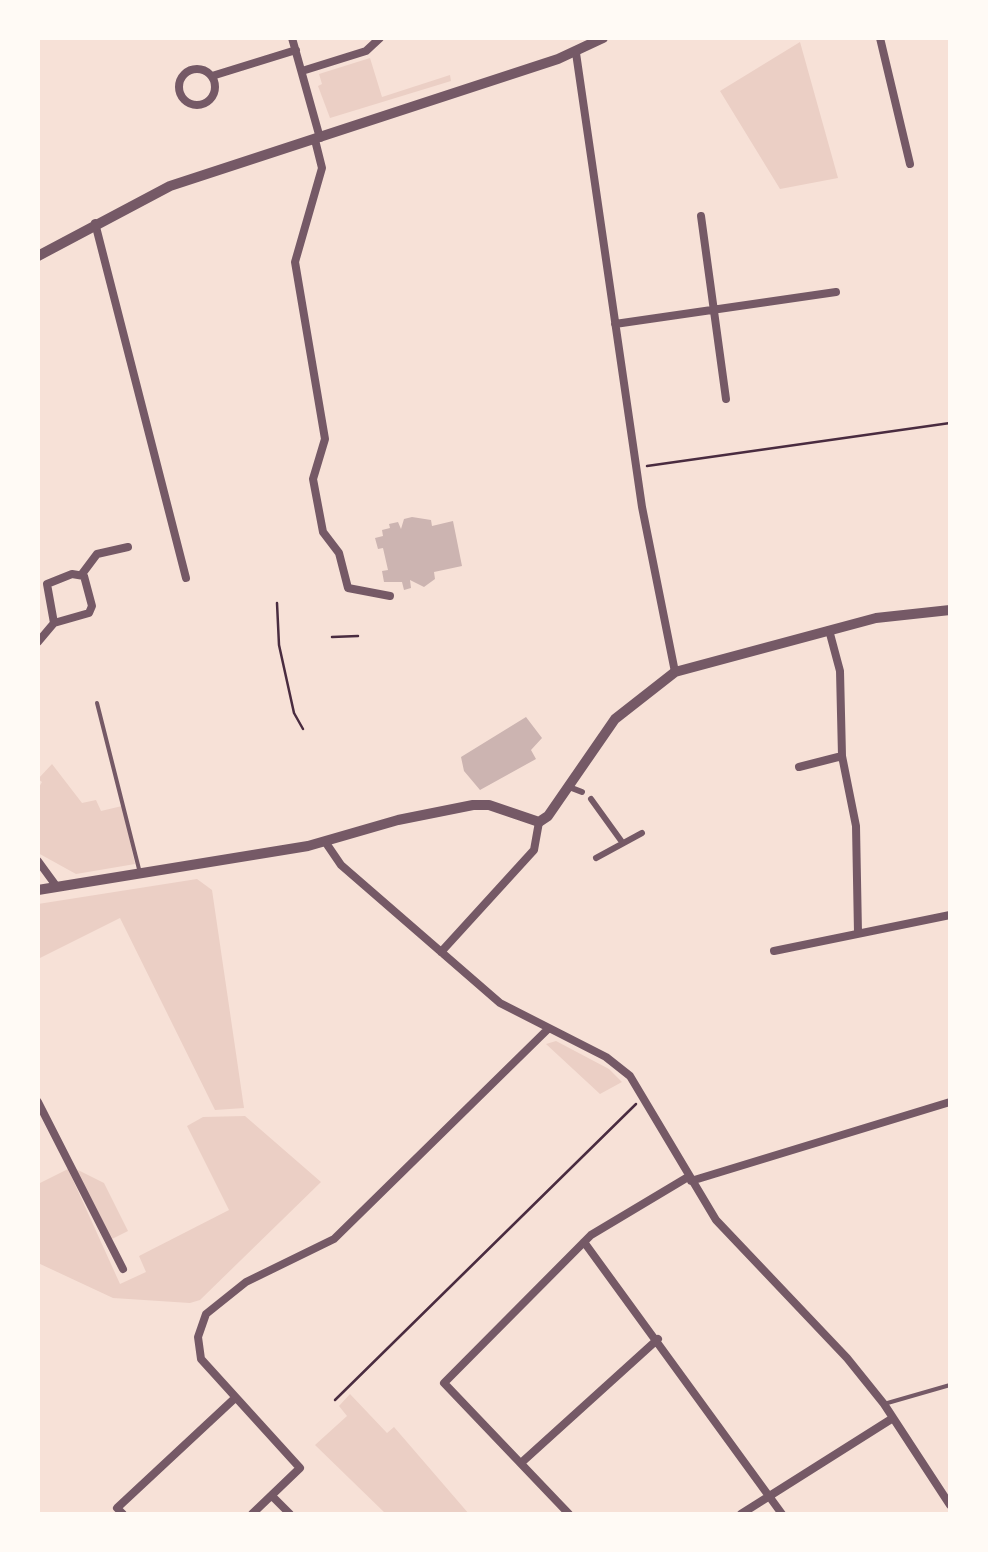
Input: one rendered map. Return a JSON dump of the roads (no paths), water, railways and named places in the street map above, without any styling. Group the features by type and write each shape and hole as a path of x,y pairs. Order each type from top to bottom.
{"street":[{"path":"292,38 317,139 320,174 295,262 326,445 313,478 322,532 339,553 348,588 390,596"},
{"path":"302,71 366,51 380,38"},
{"path":"38,256 170,186 576,53 604,38"},
{"path":"880,38 910,164"},
{"path":"212,76 215,93 207,102 190,103 181,95 179,84 185,73 196,68 212,76 296,50"},
{"path":"576,53 636,468 675,672"},
{"path":"701,216 726,399"},
{"path":"95,223 186,578"},
{"path":"615,324 836,292"},
{"path":"54,623 42,594 54,578 82,574 93,557 128,547"},
{"path":"38,642 54,623 86,616 91,610 88,582 82,574"},
{"path":"440,952 534,850 539,822 622,712 675,672 891,615 950,610"},
{"path":"830,630 841,680 842,756 856,826 858,932"},
{"path":"799,767 842,756"},
{"path":"568,786 582,792"},
{"path":"592,799 622,842"},
{"path":"38,890 326,843 398,820 464,806 489,806 539,822"},
{"path":"596,858 642,833"},
{"path":"326,843 341,865 507,1008 614,1062 644,1096 689,1179 733,1242 833,1342 884,1404 950,1505"},
{"path":"38,861 57,887"},
{"path":"774,951 950,915"},
{"path":"252,1514 300,1468 200,1359 198,1337 206,1314 246,1282 334,1238 548,1029"},
{"path":"38,1102 123,1269"},
{"path":"570,1514 444,1382 584,1242 689,1179 950,1102"},
{"path":"584,1242 782,1514"},
{"path":"522,1464 658,1339"},
{"path":"124,1514 117,1508 234,1399"},
{"path":"741,1514 893,1418"},
{"path":"272,1496 290,1514"}],"lane":[{"path":"97,703 140,873"},
{"path":"884,1404 950,1385"}]}
